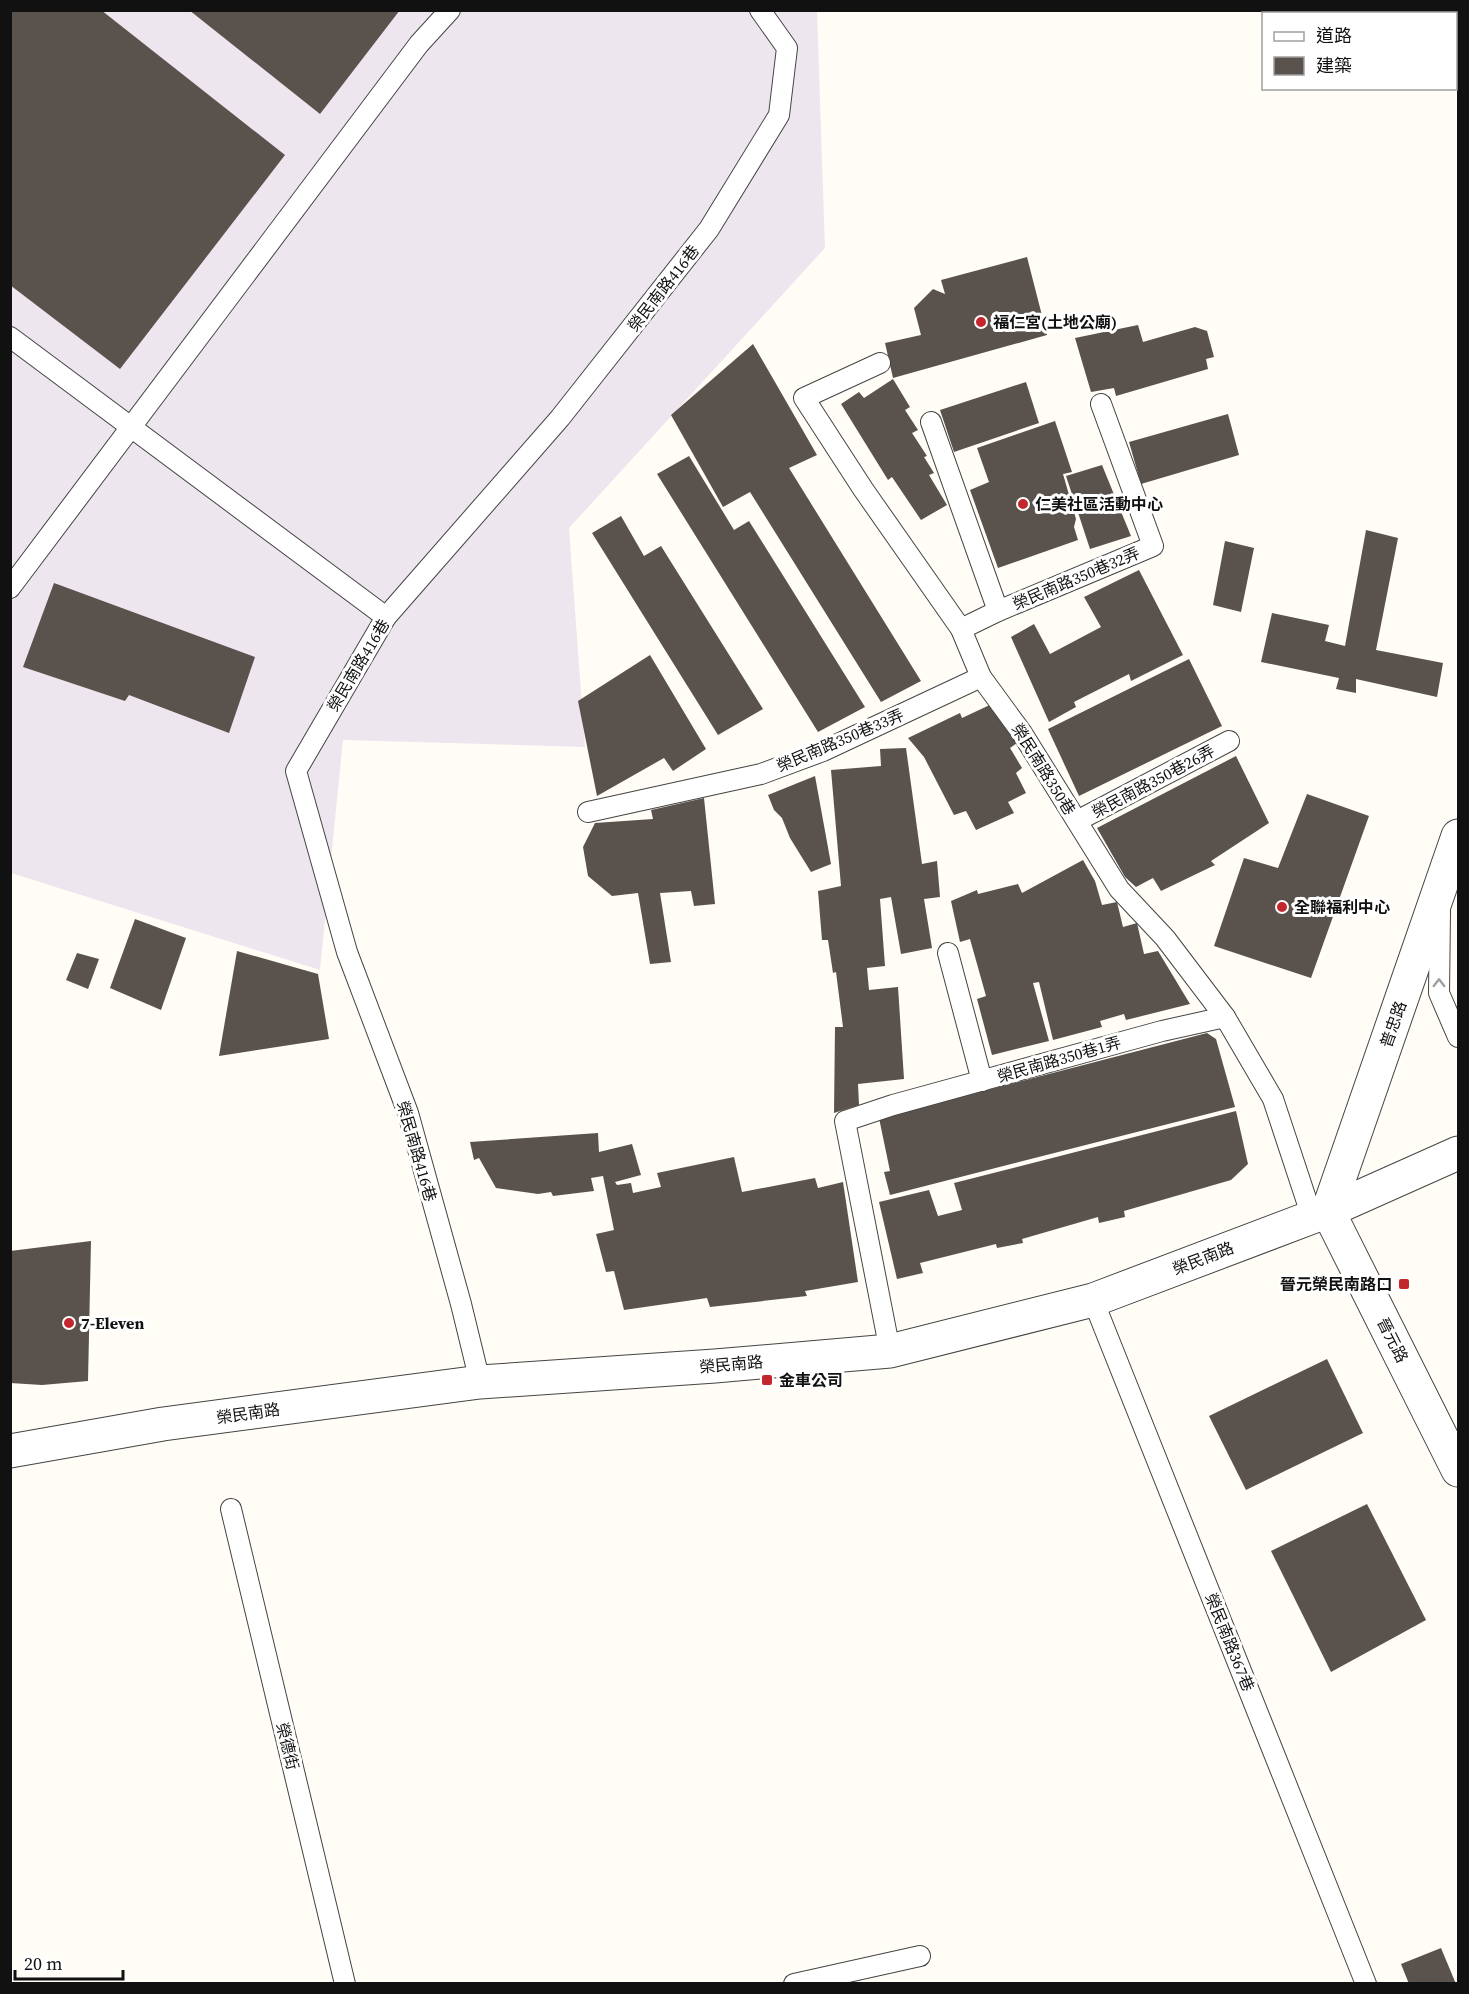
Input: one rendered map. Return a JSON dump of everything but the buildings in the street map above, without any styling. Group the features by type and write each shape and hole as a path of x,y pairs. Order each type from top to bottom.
{"street":[{"name":"普忠路","path":"1320,1214 1458,837"},
{"name":"榮民南路","path":"10,1452 163,1424 480,1382 703,1367 890,1351 1094,1300 1320,1214 1458,1153"},
{"name":"晉元路","path":"1320,1214 1458,1470"}],"lane":[{"path":"10,588 419,44 450,10"},
{"name":"榮民南路416巷","path":"480,1382 461,1304 408,1113 347,952 296,771 386,617 560,418 710,229 779,115 787,48 760,10"},
{"path":"10,337 386,617"},
{"name":"榮民南路350巷","path":"880,363 804,398 863,489 961,629 981,677 1022,733 1119,889 1165,938 1226,1017 1273,1099 1320,1214"},
{"name":"榮民南路350巷32弄","path":"961,629 998,611 1153,546 1101,404"},
{"path":"931,422 998,611"},
{"name":"榮民南路350巷33弄","path":"588,812 761,774 823,751 981,677"},
{"name":"榮民南路350巷26弄","path":"1077,821 1229,741"},
{"path":"1440,890 1439,993 1458,1038"},
{"path":"948,953 982,1081"},
{"name":"榮民南路350巷1弄","path":"890,1351 845,1121 893,1105 1162,1031 1226,1017"},
{"name":"榮民南路367巷","path":"1094,1300 1366,1983"},
{"name":"榮德街","path":"231,1509 345,1983"},
{"path":"794,1983 920,1956"}],"shaded area":[{"path":"11,11 817,11 825,248 569,528 585,747 343,740 320,970 11,873"}],"place":[{"name":"福仁宮(土地公廟)","path":"981,322"},
{"name":"仁美社區活動中心","path":"1023,504"},
{"name":"全聯福利中心","path":"1282,907"},
{"name":"晉元榮民南路口","path":"1404,1284"},
{"name":"7-Eleven","path":"69,1323"},
{"name":"金車公司","path":"767,1380"}]}
